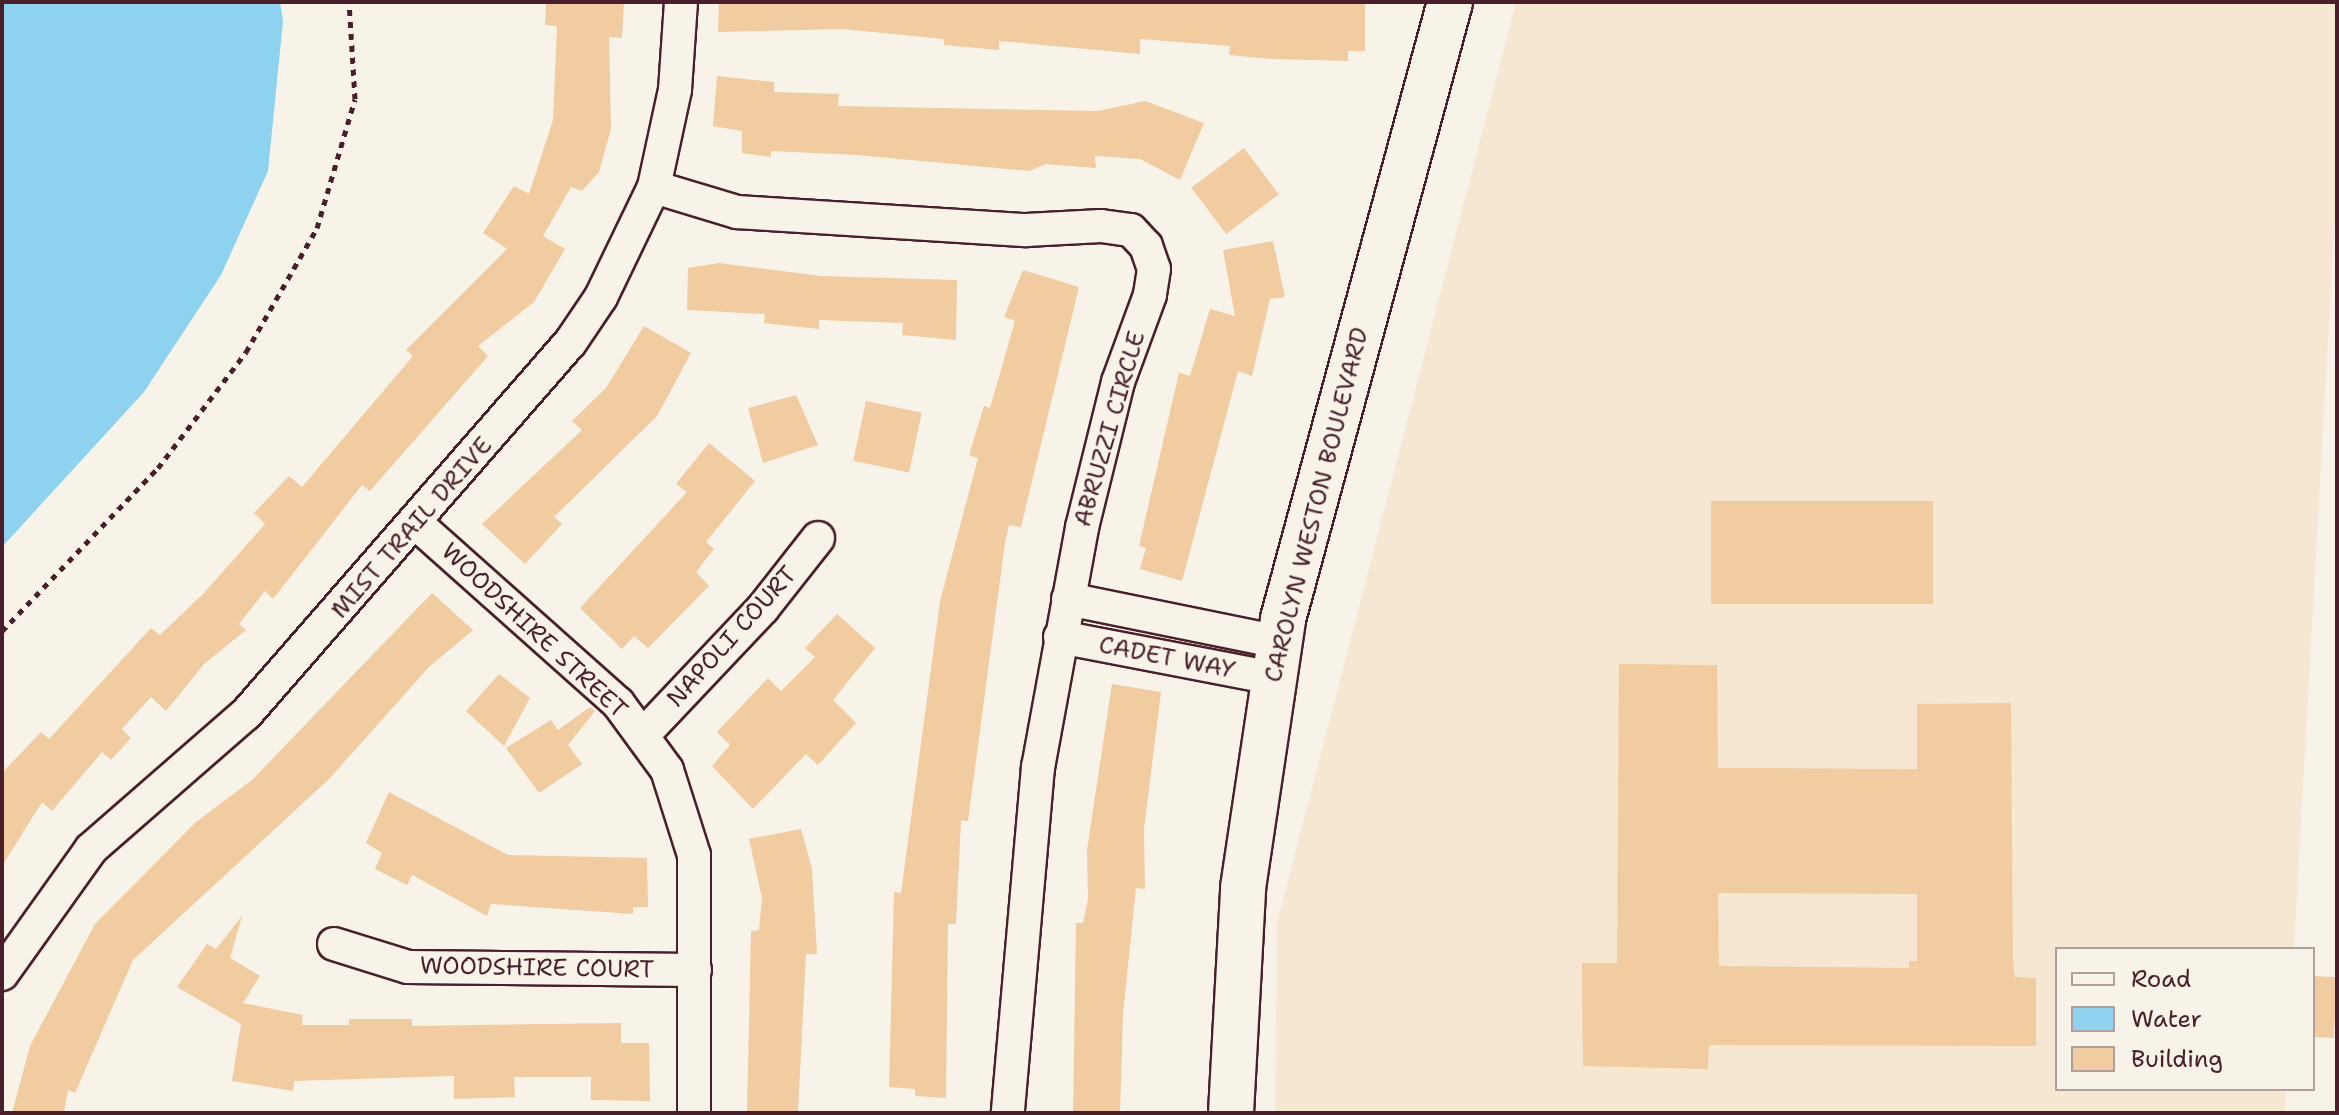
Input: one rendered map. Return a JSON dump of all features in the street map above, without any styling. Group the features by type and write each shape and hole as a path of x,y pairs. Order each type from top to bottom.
{"street":[{"name":"MIST TRAIL DRIVE","path":"2,974 91,849 246,714 418,525 570,343 601,297 654,187 675,90 681,2"},
{"name":"CAROLYN WESTON BOULEVARD","path":"1231,1113 1243,888 1276,660 1450,2"},
{"name":"ABRUZZI CIRCLE","path":"654,187 737,212 1131,230 1146,246 1152,282 1118,382 1060,637 1021,913 1008,1113"},
{"name":"WOODSHIRE STREET","path":"418,525 644,734 667,770 694,855 694,1113"},
{"name":"NAPOLI COURT","path":"644,734 763,608 818,538"},
{"name":"CADET WAY","path":"1068,599 1276,660"},
{"name":"CADET WAY","path":"1060,637 1276,660"},
{"name":"WOODSHIRE COURT","path":"334,944 408,967 695,970"}],"path":[{"path":"2,631 158,468 246,352 317,228 355,99 349,2"}],"shaded area":[{"path":"1516,2 2337,2 2337,182 2294,947 2055,947 2055,1091 2286,1091 2285,1113 1275,1113 1277,923"}],"water":[{"path":"2,2 280,2 283,21 268,171 221,275 144,392 2,547"}],"building":[{"path":"546,2 624,2 622,38 609,37 611,129 599,172 582,191 571,187 543,236 565,249 534,302 478,346 488,356 370,491 362,485 273,599 265,591 239,624 246,630 204,664 166,711 151,697 122,729 131,738 111,760 102,752 52,811 42,802 2,866 2,773 41,732 49,739 151,628 160,635 204,593 265,524 254,513 289,476 302,487 413,356 406,350 507,249 483,233 514,186 529,194 553,120 557,26 545,25"},
{"path":"719,2 1365,2 1365,51 1348,51 1348,61 1273,59 1229,55 1230,46 1140,39 1140,54 999,41 999,50 944,45 944,39 842,29 718,32"},
{"path":"717,76 774,82 774,92 839,94 838,106 1098,111 1145,101 1204,123 1180,180 1140,159 1095,156 1096,168 1046,164 1029,171 857,155 771,151 771,157 742,153 742,131 713,126"},
{"path":"1244,148 1279,194 1226,234 1191,188"},
{"path":"1273,241 1285,297 1270,299 1252,376 1238,371 1182,581 1140,569 1146,548 1139,546 1179,373 1190,376 1210,309 1235,316 1223,250"},
{"path":"719,263 821,276 957,280 956,340 902,335 903,323 819,320 819,329 764,323 765,314 687,310 688,268"},
{"path":"1023,270 1079,287 1021,527 1009,525 1005,543 968,821 961,820 956,924 948,924 946,1098 915,1096 915,1089 889,1087 894,892 901,893 940,601 978,458 969,455 984,406 990,408 1015,321 1004,317"},
{"path":"644,326 691,353 657,416 554,517 562,524 525,564 482,524 582,430 572,421 606,388"},
{"path":"796,395 818,445 763,463 748,408"},
{"path":"866,401 922,413 909,473 853,461"},
{"path":"709,443 755,481 706,542 714,549 696,572 709,586 648,648 634,636 622,649 580,608 687,492 676,484"},
{"path":"1711,501 1933,501 1933,604 1711,604"},
{"path":"432,593 473,630 429,667 328,780 133,960 75,1093 68,1090 64,1113 12,1113 30,1046 95,924 196,822 252,780"},
{"path":"837,614 875,648 833,700 856,723 818,765 806,754 753,809 712,766 730,745 717,732 768,678 781,691 815,657 805,648"},
{"path":"1619,664 1717,665 1718,768 1917,769 1917,704 2011,703 2013,961 2015,977 2036,978 2036,1046 1709,1045 1708,1069 1583,1066 1582,963 1617,963","holes":["1718,893 1917,894 1917,961 1909,961 1909,968 1719,966"]},
{"path":"499,674 530,698 504,746 466,711"},
{"path":"1112,684 1161,692 1144,829 1145,889 1136,888 1123,1014 1120,1113 1073,1113 1076,923 1083,923 1088,899 1087,850"},
{"path":"590,707 595,711 568,745 582,764 539,793 506,748 551,720 558,730"},
{"path":"389,792 508,855 647,858 648,907 633,907 633,914 491,904 487,916 412,875 407,885 375,869 382,853 366,843"},
{"path":"801,829 812,869 817,954 806,954 798,1113 747,1113 751,931 759,930 762,898 749,839"},
{"path":"242,916 230,958 260,976 243,1003 303,1015 302,1025 349,1025 349,1019 412,1019 412,1026 621,1023 621,1043 649,1043 650,1101 591,1100 591,1077 514,1077 515,1097 454,1099 454,1076 294,1081 293,1091 232,1081 241,1024 177,987 207,944 216,949"},
{"path":"2315,976 2337,977 2334,1038 2315,1037"}]}
